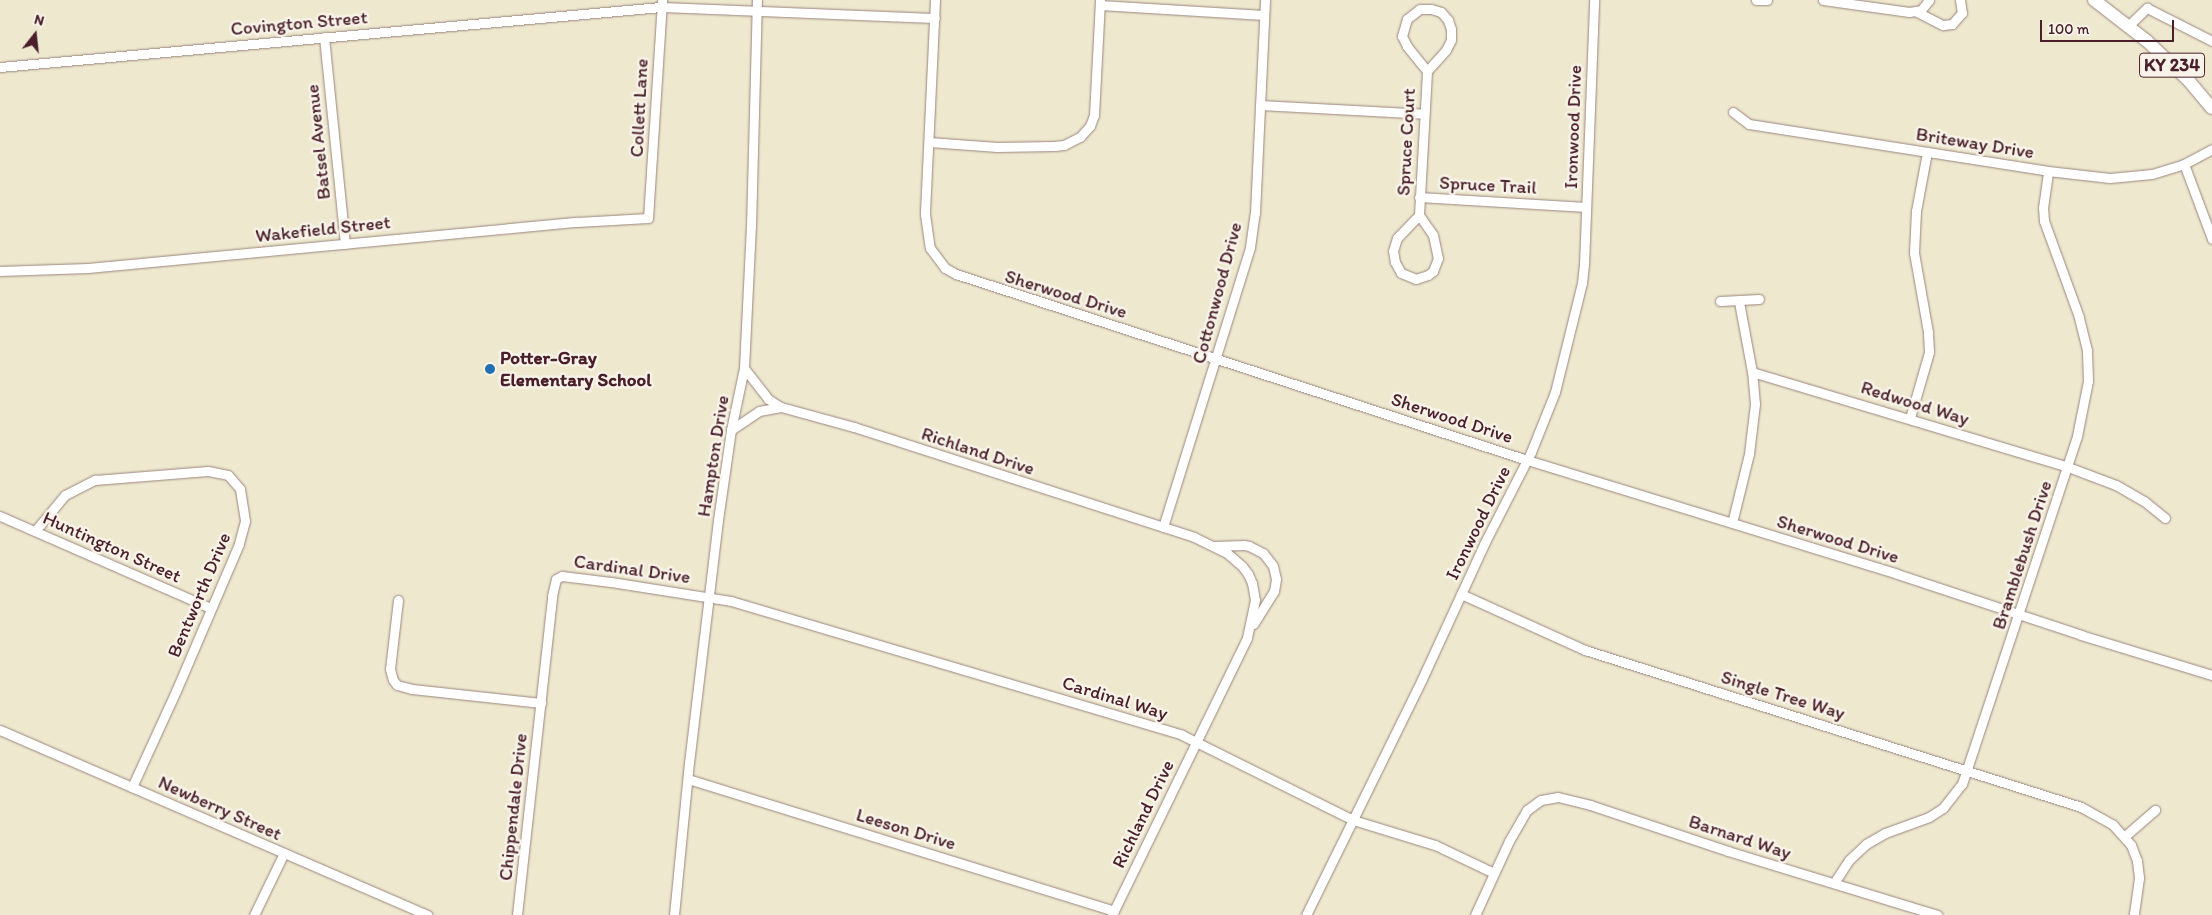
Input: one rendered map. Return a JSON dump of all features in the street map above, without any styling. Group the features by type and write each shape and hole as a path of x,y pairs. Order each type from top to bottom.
{"main road":[{"name":"KY 234","path":"2094,0 2147,41 2189,81 2212,108"}],"street":[{"name":"Hampton Drive","path":"674,915 688,779 731,430 744,368 752,200 757,0"},
{"name":"Sherwood Drive","path":"935,0 926,220 930,248 945,268 981,284 1216,358 1527,460 1897,574 2212,676"},
{"name":"Cottonwood Drive","path":"1163,527 1250,247 1255,213 1265,0"},
{"name":"Ironwood Drive","path":"1306,915 1527,460 1553,398 1582,282 1594,0"},
{"path":"1756,0 1767,0"},
{"path":"1823,0 1917,12 1943,25 1952,24 1962,13 1960,0"},
{"path":"1917,12 1924,8 1929,0"},
{"path":"929,142 997,147 1054,146 1080,137 1090,126 1094,115 1100,3 1264,15"},
{"name":"Covington Street","path":"0,67 662,4 935,18"},
{"name":"Collett Lane","path":"648,218 662,4"},
{"path":"2127,27 2149,4 2212,41"},
{"path":"1426,8 1436,10 1445,16 1450,24 1452,34 1444,53 1428,71 1402,36 1410,15 1426,8"},
{"name":"Batsel Avenue","path":"324,37 345,244"},
{"name":"Spruce Court","path":"1419,215 1428,71"},
{"path":"1260,105 1424,114"},
{"name":"Briteway Drive","path":"1733,112 1749,124 2048,171 2129,178 2152,174 2184,164 2212,149"},
{"path":"1910,418 1929,352 1928,332 1914,253 1916,211 1927,152"},
{"path":"2184,164 2212,239"},
{"name":"Bramblebush Drive","path":"1834,883 1849,860 1866,844 1884,833 1929,816 1943,808 1960,790 1968,771 2068,467 2084,410 2088,366 2081,325 2044,220 2043,208 2048,171"},
{"name":"Spruce Trail","path":"1419,197 1586,207"},
{"path":"1419,215 1433,235 1438,258 1433,271 1428,276 1416,279 1401,273 1395,262 1393,251 1397,238 1419,215"},
{"name":"Wakefield Street","path":"0,271 88,268 577,222 648,218"},
{"path":"1720,301 1739,302 1759,299"},
{"path":"1732,523 1745,474 1755,404 1752,372 1739,302"},
{"name":"Richland Drive","path":"744,368 768,399 782,407 854,428 1163,527 1214,546 1242,566 1254,588 1255,600 1251,626 1113,913"},
{"name":"Redwood Way","path":"1752,372 2068,467 2116,485 2144,501 2165,518"},
{"name":"Richland Drive","path":"731,430 759,411 782,407"},
{"name":"Bentworth Drive","path":"35,531 65,495 95,480 196,471 218,472 228,475 240,489 244,504 245,521 239,544 132,787"},
{"name":"Huntington Street","path":"0,516 212,608"},
{"path":"1214,546 1244,544 1263,553 1273,566 1276,579 1274,591 1263,611 1251,626"},
{"name":"Cardinal Drive","path":"541,703 552,596 557,578 611,582 710,596"},
{"name":"Single Tree Way","path":"1461,594 1542,632 1592,652 2071,803 2100,816 2125,836"},
{"name":"Cardinal Way","path":"710,596 832,629 1196,741 1353,820 1435,845 1494,873"},
{"path":"398,600 390,669 393,680 397,685 412,689 541,703"},
{"name":"Chippendale Drive","path":"517,915 541,703"},
{"name":"Newberry Street","path":"0,730 428,915"},
{"name":"Leeson Drive","path":"688,779 1113,913"},
{"name":"Barnard Way","path":"1494,873 1520,820 1534,804 1552,797 1573,800 1728,851 1937,915"},
{"path":"2134,914 2139,889 2138,868 2131,845 2125,836 2156,810"},
{"path":"254,915 284,853"},
{"path":"1475,915 1494,873"}],"place":[{"name":"Potter-Gray Elementary School","path":"490,369"}]}
